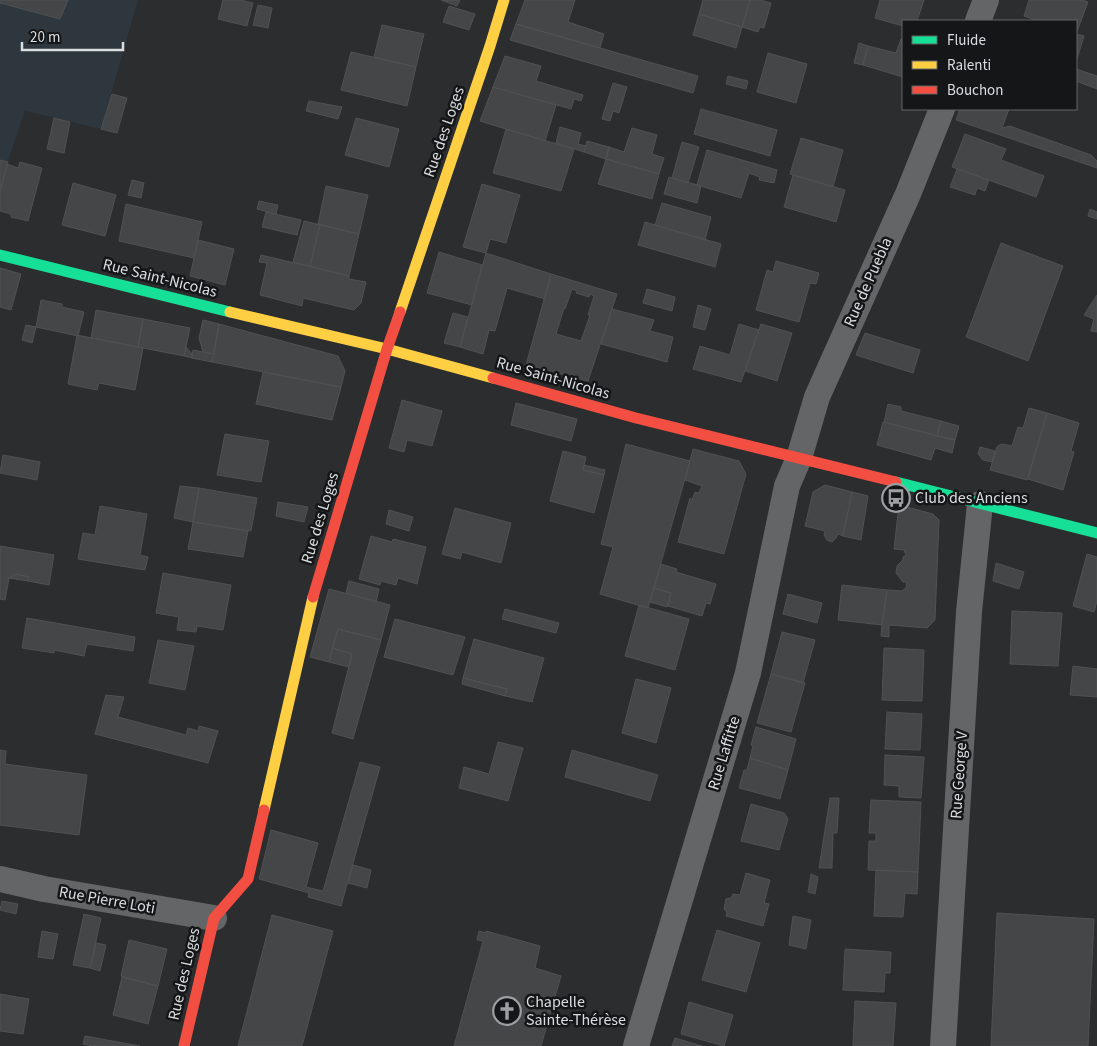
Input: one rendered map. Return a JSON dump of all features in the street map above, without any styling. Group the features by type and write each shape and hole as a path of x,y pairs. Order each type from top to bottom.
{"street":[{"name":"Rue des Loges","path":"184,1046 214,918 248,879 311,604 387,349 504,0"},
{"path":"978,20 986,0"},
{"name":"Rue de Puebla","path":"799,458 817,397 908,194 942,110"},
{"name":"Rue Saint-Nicolas","path":"0,255 170,298 387,349 636,418 1097,534"},
{"name":"Rue Laffitte","path":"636,1046 748,673 788,486 799,458"},
{"name":"Rue George V","path":"943,1046 969,612 980,504"},
{"name":"Rue Pierre Loti","path":"0,879 44,889 214,918"}],"shaded area":[{"path":"0,0 138,0 101,129 25,111 0,191"}],"building":[{"path":"0,0 68,0 60,19 0,3"},
{"path":"223,0 240,0 253,3 247,26 218,19"},
{"path":"441,0 460,0 457,6"},
{"path":"525,0 575,0 568,22 604,34 600,48 516,24"},
{"path":"703,0 750,0 742,27 699,14"},
{"path":"750,0 771,3 764,28 760,27 758,32 742,27"},
{"path":"880,0 924,0 917,20 902,20 902,26 875,18"},
{"path":"1029,0 1082,0 1088,2 1077,31 1077,20 1036,20 1024,16"},
{"path":"258,5 272,8 268,28 253,25"},
{"path":"449,6 475,14 469,30 443,22"},
{"path":"699,14 742,27 736,48 693,35"},
{"path":"516,24 698,76 693,93 510,40"},
{"path":"382,25 424,34 416,67 374,57"},
{"path":"1077,34 1084,36 1077,59"},
{"path":"902,39 902,77 863,65 868,46 896,53"},
{"path":"859,43 868,46 863,65 854,63"},
{"path":"351,52 416,67 407,106 341,90"},
{"path":"768,53 807,64 796,103 757,92"},
{"path":"505,56 541,66 536,81 583,95 581,101 574,99 571,109 493,87"},
{"path":"1077,69 1097,76 1097,89 1077,81"},
{"path":"728,76 748,81 746,89 726,84"},
{"path":"613,83 627,87 619,113 613,111 610,121 602,119"},
{"path":"493,87 556,105 545,141 480,121"},
{"path":"112,94 127,98 117,133 101,129"},
{"path":"309,101 342,107 338,119 306,111"},
{"path":"701,109 777,130 770,156 694,134"},
{"path":"960,110 1009,110 1002,128 1010,126 1091,155 1097,161 1097,168 956,120"},
{"path":"54,118 70,122 64,153 47,149"},
{"path":"356,118 399,129 389,167 345,155"},
{"path":"560,127 581,133 578,144 586,146 584,152 556,143"},
{"path":"632,128 657,135 652,154 664,158 659,174 606,159 609,147 624,152"},
{"path":"506,129 574,149 561,191 493,173"},
{"path":"965,134 1006,149 1001,160 1044,176 1036,197 952,167"},
{"path":"801,138 843,150 833,187 790,174"},
{"path":"587,141 609,147 606,159 584,152"},
{"path":"682,142 699,147 688,183 672,178"},
{"path":"707,150 777,170 774,183 759,180 760,177 749,173 741,198 697,185"},
{"path":"606,159 659,174 652,199 598,184"},
{"path":"0,160 8,162 0,191"},
{"path":"20,162 42,168 28,221 11,217 11,214 0,211 0,191 7,164 18,168"},
{"path":"957,169 989,180 985,191 977,188 975,195 950,187"},
{"path":"793,175 845,190 836,222 784,207"},
{"path":"669,177 701,186 697,203 664,194"},
{"path":"132,180 144,183 141,198 128,195"},
{"path":"73,183 116,195 105,236 62,225"},
{"path":"482,184 520,195 506,243 490,239 486,253 463,247"},
{"path":"326,186 368,195 359,234 318,224"},
{"path":"259,201 278,205 276,214 257,209"},
{"path":"662,203 711,217 705,240 655,225"},
{"path":"126,204 202,222 194,258 119,241"},
{"path":"1090,209 1097,212 1097,219 1088,216"},
{"path":"266,212 301,220 297,235 262,227"},
{"path":"304,221 320,225 310,266 293,262"},
{"path":"645,222 721,244 715,267 638,245"},
{"path":"320,225 359,234 349,276 310,266"},
{"path":"198,240 234,249 225,285 190,276"},
{"path":"1001,243 1063,266 1028,361 966,337"},
{"path":"439,252 482,265 472,305 427,293"},
{"path":"486,253 551,274 545,299 507,288 495,331 489,330 483,354 460,347"},
{"path":"261,255 349,276 349,279 366,282 361,303 354,310 303,298 302,306 260,295 267,263 259,262"},
{"path":"776,261 819,273 816,284 810,283 799,322 756,310 767,270 773,272"},
{"path":"0,268 21,274 11,310 0,307"},
{"path":"551,274 617,294 588,381 526,365","holes":["572,289 577,291 576,293 589,297 590,294 594,296 581,341 556,334"]},
{"path":"647,289 675,297 672,311 643,303"},
{"path":"1097,295 1097,332 1091,331 1094,319 1084,315"},
{"path":"41,300 62,304 62,307 84,312 78,336 36,327"},
{"path":"698,305 711,309 705,330 693,327"},
{"path":"612,309 654,320 650,331 673,337 667,362 601,344"},
{"path":"96,310 143,319 138,347 91,338"},
{"path":"453,313 468,317 460,347 444,343"},
{"path":"143,319 190,328 184,356 138,347"},
{"path":"203,320 219,324 214,354 203,352 199,338"},
{"path":"219,324 338,356 345,371 341,387 212,362"},
{"path":"739,324 759,330 741,382 693,369 700,346 730,355"},
{"path":"761,324 792,333 777,381 745,371"},
{"path":"26,325 36,327 32,343 22,340"},
{"path":"865,333 920,350 913,373 856,355"},
{"path":"77,335 143,348 135,390 99,383 97,390 68,384"},
{"path":"186,347 192,354 192,358 184,356"},
{"path":"193,350 214,354 212,362 192,358"},
{"path":"263,372 341,387 332,420 256,404"},
{"path":"402,400 442,411 432,446 407,440 404,452 389,448"},
{"path":"516,403 577,419 571,441 511,425"},
{"path":"888,404 901,407 901,411 941,421 937,436 884,422"},
{"path":"1029,408 1047,413 1027,480 990,470 997,447 1001,444 1012,446 1018,427 1023,428"},
{"path":"1047,413 1079,423 1071,451 1074,452 1063,490 1028,479"},
{"path":"941,421 959,426 955,440 937,436"},
{"path":"883,422 955,440 952,453 935,448 931,460 877,445"},
{"path":"225,434 269,441 261,482 217,475"},
{"path":"626,444 690,461 648,608 600,594 613,547 601,544"},
{"path":"980,447 995,451 992,462 983,460 978,454"},
{"path":"693,449 739,461 746,474 724,554 678,542 690,498 692,500 695,492 699,493 702,486 685,480"},
{"path":"563,451 586,457 583,470 604,475 594,513 550,501"},
{"path":"3,455 40,462 37,480 0,473"},
{"path":"584,465 605,470 604,475 583,470"},
{"path":"825,485 852,492 843,536 838,534 832,542 827,540 824,535 825,531 805,526 813,492"},
{"path":"180,486 199,488 193,522 174,518"},
{"path":"199,488 257,498 251,531 193,522"},
{"path":"852,492 868,496 861,540 843,536"},
{"path":"278,502 308,507 304,522 276,516"},
{"path":"899,505 933,514 939,520 935,620 927,628 889,625 889,637 881,636 887,590 902,591 906,588 907,582 903,582 896,573 897,566 906,555 904,550 894,549"},
{"path":"100,506 147,514 140,555 148,557 145,570 78,559 83,533 95,535"},
{"path":"455,508 511,523 501,563 462,552 460,559 442,554"},
{"path":"389,510 413,517 409,531 386,524"},
{"path":"193,522 248,531 243,557 188,549"},
{"path":"371,536 392,542 393,539 426,547 417,584 398,578 396,585 381,581 380,585 359,579"},
{"path":"0,546 54,555 49,585 28,581 29,577 16,574 9,578 5,600 0,599"},
{"path":"1087,554 1097,557 1097,601 1094,612 1073,606"},
{"path":"996,563 1024,572 1019,589 993,581"},
{"path":"661,564 677,569 676,572 716,584 710,604 706,603 702,616 668,606 671,593 654,588"},
{"path":"163,573 231,585 223,630 197,626 196,632 177,630 179,617 156,613"},
{"path":"16,574 29,577 28,581 9,578"},
{"path":"349,581 379,589 376,602 346,593"},
{"path":"842,585 887,590 882,625 838,620"},
{"path":"654,588 671,593 667,607 650,602"},
{"path":"329,589 390,605 381,640 338,629 329,662 310,657"},
{"path":"788,594 822,603 817,623 783,614"},
{"path":"639,605 689,619 675,670 625,656"},
{"path":"505,609 559,623 556,633 502,619"},
{"path":"1012,611 1062,613 1058,666 1010,664"},
{"path":"27,618 135,637 133,651 87,644 84,656 54,650 54,653 22,648"},
{"path":"395,619 465,637 453,675 384,657"},
{"path":"338,629 381,640 353,739 332,733 352,654 332,648"},
{"path":"782,632 815,640 803,683 771,674"},
{"path":"474,639 544,658 532,702 505,696 507,689 463,678"},
{"path":"158,640 194,646 185,690 149,683"},
{"path":"332,648 352,654 349,667 329,662"},
{"path":"884,648 924,650 922,701 882,700"},
{"path":"1073,666 1097,669 1097,697 1070,695"},
{"path":"771,674 805,683 791,732 757,723"},
{"path":"463,678 507,689 505,696 462,684"},
{"path":"636,679 671,688 656,743 622,733"},
{"path":"106,695 124,697 118,717 186,735 188,728 198,731 199,726 218,731 208,763 95,734"},
{"path":"887,712 922,714 920,750 885,749"},
{"path":"756,727 796,739 788,770 750,758"},
{"path":"498,742 523,748 508,801 459,788 464,767 489,774"},
{"path":"0,750 6,751 5,764 87,775 79,835 0,825"},
{"path":"572,750 658,775 650,801 565,777"},
{"path":"885,755 924,757 921,798 899,797 899,786 884,785"},
{"path":"750,758 788,770 780,799 739,788 744,770 747,770"},
{"path":"360,762 380,767 341,906 308,897 309,893 259,879 271,830 318,843 306,887 323,891"},
{"path":"830,798 839,798 837,833 833,833 832,868 819,868"},
{"path":"871,800 921,802 918,872 868,870 869,841 876,841 876,833 869,833"},
{"path":"751,804 784,813 788,819 779,850 741,841"},
{"path":"353,865 371,870 367,888 348,883"},
{"path":"876,870 918,872 917,894 905,893 903,917 874,916"},
{"path":"746,873 770,880 764,903 769,904 763,926 726,916 727,912 724,909 726,899 731,898 733,894 740,895"},
{"path":"811,874 818,877 815,894 808,892"},
{"path":"2,901 18,904 16,914 0,910"},
{"path":"997,913 1094,919 1088,1046 991,1046"},
{"path":"84,914 101,918 90,968 73,965"},
{"path":"272,915 333,931 302,1046 238,1046"},
{"path":"793,916 811,920 806,949 789,945"},
{"path":"717,930 760,943 746,992 702,980"},
{"path":"42,931 58,934 53,959 38,957"},
{"name":"Chapelle Sainte-Thérèse","path":"479,931 486,933 486,931 540,946 535,968 561,976 541,1046 454,1046 483,941 477,940"},
{"path":"129,940 167,949 158,986 121,976"},
{"path":"96,943 106,945 100,971 90,968"},
{"path":"845,949 891,952 890,973 885,973 884,992 843,990"},
{"path":"122,977 158,986 148,1024 113,1015"},
{"path":"0,994 29,999 23,1034 0,1031"},
{"path":"855,1001 896,1003 893,1046 853,1046"},
{"path":"689,1002 733,1015 724,1046 681,1034"},
{"path":"85,1036 140,1046 93,1046 83,1044"},
{"path":"675,1038 702,1046 672,1046"}],"traffic: fast":[{"path":"0,255 230,312"},
{"path":"896,482 1097,533"}],"traffic: slow":[{"path":"400,312 504,0"},
{"path":"230,312 387,349 493,378"},
{"path":"264,810 313,597"}],"traffic: jam":[{"path":"313,597 387,349 400,312"},
{"path":"493,378 636,418 896,482"},
{"path":"184,1046 214,918 248,879 264,810"}],"place":[{"name":"Club des Anciens","path":"896,498"},
{"name":"Chapelle Sainte-Thérèse","path":"507,1011"}]}
